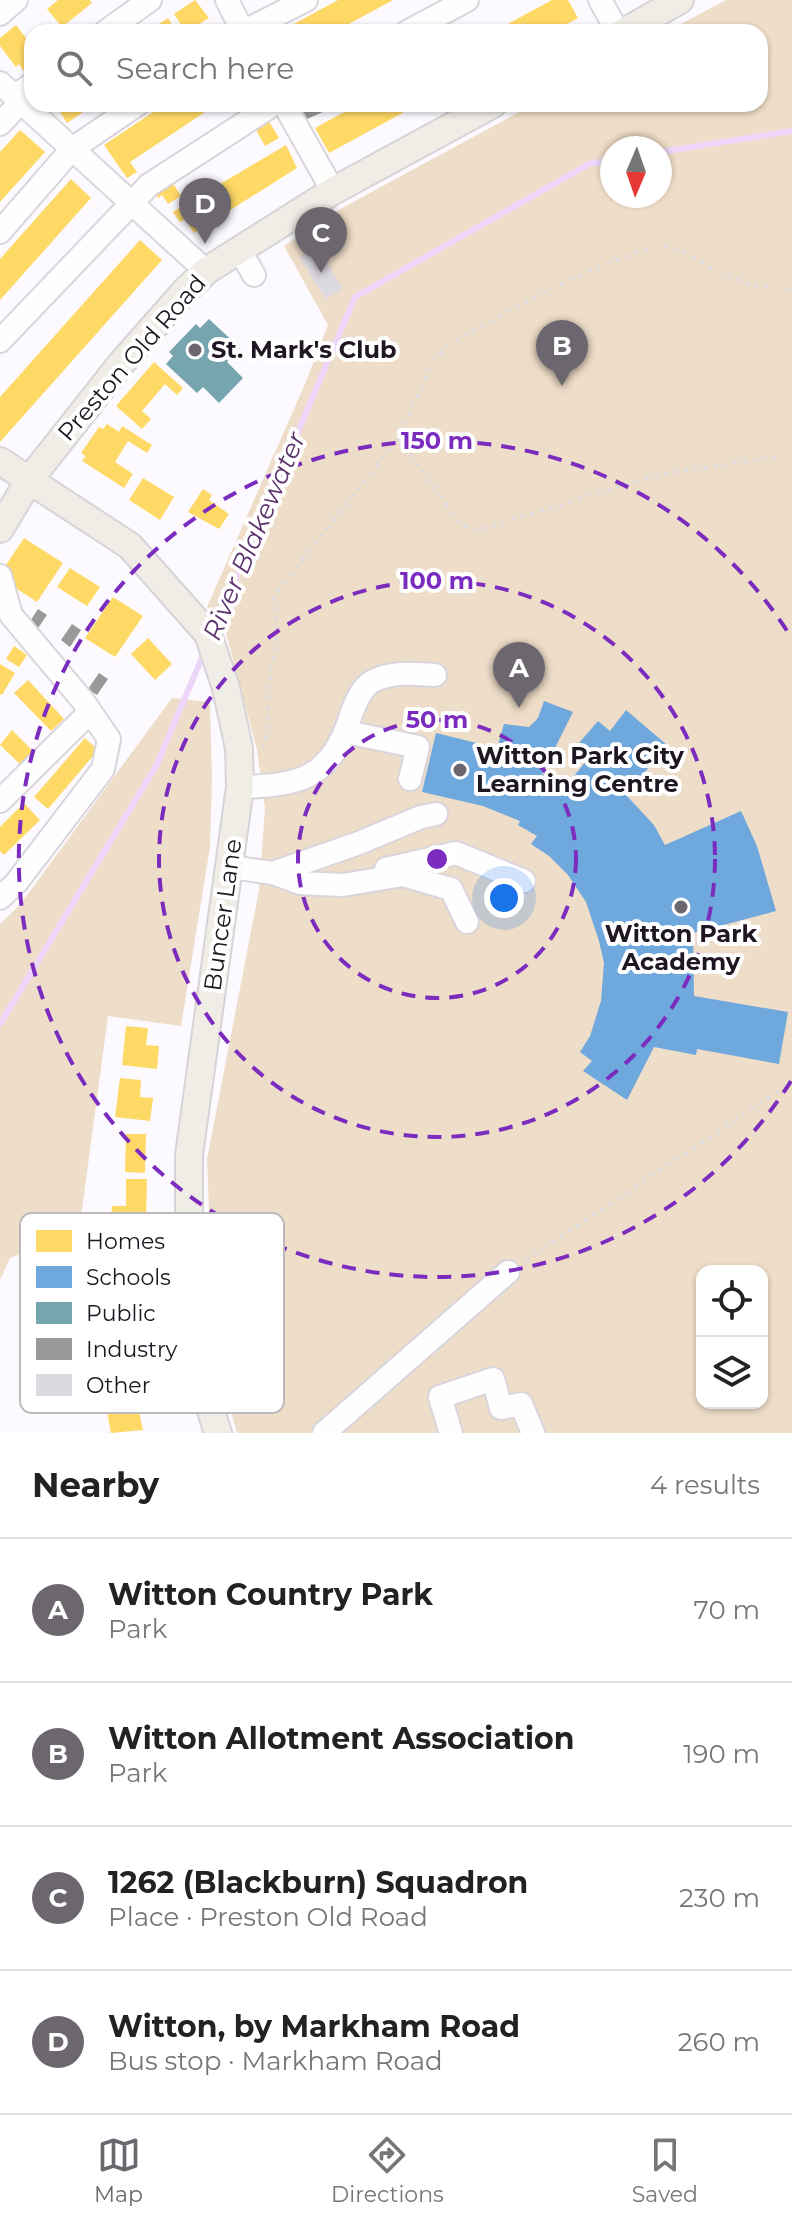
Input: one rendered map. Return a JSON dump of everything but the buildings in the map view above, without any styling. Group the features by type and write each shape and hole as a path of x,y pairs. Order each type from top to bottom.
{"main road":[{"path":"636,24 680,0"},
{"name":"Preston Old Road","path":"0,529 30,479 120,365 194,296 206,271 333,191 478,112"},
{"name":"Buncer Lane","path":"0,461 130,546 208,634 226,688 239,748 240,776 231,867 189,1155 189,1213"},
{"name":"Buncer Lane","path":"212,1413 218,1433"}],"street":[{"path":"0,14 16,0"},
{"path":"116,24 150,0"},
{"path":"227,0 239,24"},
{"path":"259,24 306,0"},
{"path":"422,24 467,0"},
{"path":"600,0 616,24"},
{"path":"0,124 17,91"},
{"path":"37,112 72,149 206,271"},
{"path":"0,232 72,149 126,112"},
{"path":"0,341 149,185 262,112"},
{"path":"289,112 333,191"},
{"path":"239,249 254,275"},
{"path":"0,576 11,615 109,739 103,769 16,883 0,898"},
{"path":"240,776 274,786 316,774 342,743 355,703 371,682 400,673 435,675"},
{"path":"0,801 90,712"},
{"path":"346,732 418,747 410,779"},
{"path":"283,869 436,814"},
{"path":"231,867 283,869 339,878 456,853 524,881"},
{"path":"283,869 300,883 343,885 403,875 451,889 467,922"},
{"path":"324,1433 508,1272"},
{"path":"451,1433 440,1397 493,1379 501,1408 521,1404 533,1433"}],"path":[{"path":"240,776 265,746 272,662 278,632 273,598 398,438 433,361 447,346 577,275 655,247 676,248 717,271 760,288 792,289"},
{"path":"398,438 460,523 475,531 657,475 780,456"},
{"path":"508,1272 792,1082"}],"shaded area":[{"path":"726,0 792,0 792,1433 237,1433 231,1413 284,1413 284,1213 209,1213 207,1159 259,890 265,808 257,750 226,633 207,607 328,325 284,246 342,208 519,112 768,112 768,24 681,24"},
{"path":"172,698 210,702 210,847 181,1026 108,1016 82,1213 20,1213 20,1254 10,1258 0,1280 0,924 19,906"}],"waterway":[{"name":"River Blakewater","path":"672,150 792,131"},
{"name":"River Blakewater","path":"215,628 355,297 589,164 600,162"},
{"name":"River Blakewater","path":"0,1024 156,766 204,653"}],"place":[{"name":"Witton, by Markham Road","path":"205,244"},
{"name":"1262 (Blackburn) Squadron","path":"321,273"},
{"name":"St. Mark's Club","path":"195,350"},
{"name":"Witton Allotment Association","path":"562,386"},
{"name":"Witton Country Park","path":"519,708"},
{"name":"Witton Park City Learning Centre","path":"460,770"},
{"name":"Witton Park Academy","path":"681,907"}]}
